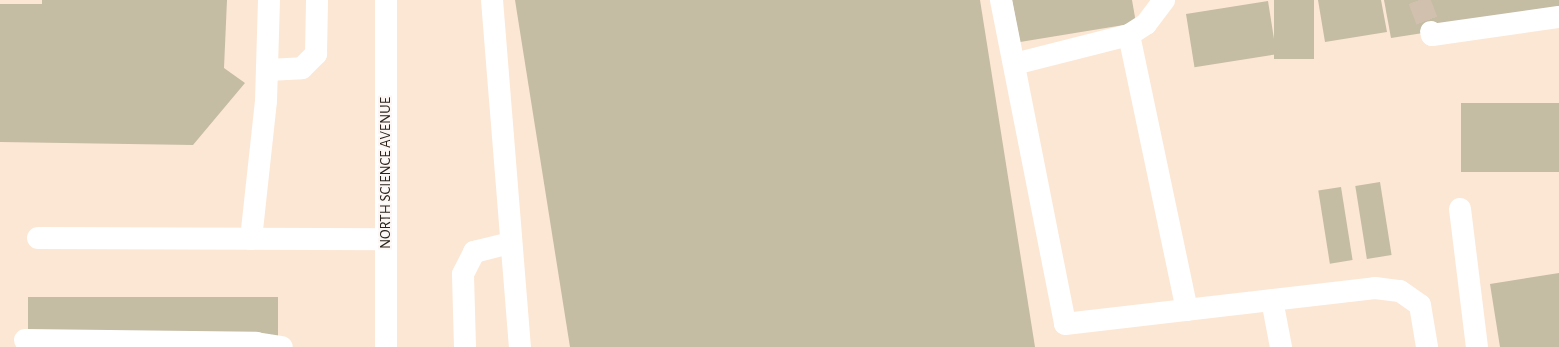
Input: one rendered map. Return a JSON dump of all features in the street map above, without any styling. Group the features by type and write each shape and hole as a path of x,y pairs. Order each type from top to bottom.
{"street":[{"path":"251,239 268,70 269,0"},
{"path":"268,70 302,68 316,54 317,0"},
{"name":"NORTH SCIENCE AVENUE","path":"386,0 386,347"},
{"path":"492,0 520,347"},
{"path":"1002,0 1065,324 1375,288 1400,291 1420,305 1427,347"},
{"path":"1014,64 1129,35 1146,24 1164,0"},
{"path":"1431,32 1432,35 1559,17"},
{"path":"1129,35 1187,310"},
{"path":"1460,209 1478,347"},
{"path":"38,238 386,239"},
{"path":"465,347 463,274 474,252 511,243"},
{"path":"1272,300 1281,347"},
{"path":"25,340 256,343 282,347"}],"building":[{"path":"42,0 227,0 224,68 245,83 193,145 0,142 0,4 42,4"},
{"path":"515,0 980,0 1035,347 570,347"},
{"path":"1012,0 1132,0 1136,23 1020,42"},
{"path":"1274,0 1314,0 1314,59 1274,59"},
{"path":"1318,0 1381,0 1387,32 1325,42"},
{"path":"1384,0 1559,0 1559,12 1391,38"},
{"path":"1268,1 1276,54 1194,67 1186,14"},
{"path":"1461,103 1559,103 1559,172 1461,172"},
{"path":"1380,182 1392,255 1367,259 1355,186"},
{"path":"1341,187 1353,260 1330,264 1318,191"},
{"path":"1559,273 1559,347 1500,347 1490,284"},
{"path":"28,297 278,297 278,337 28,337"}],"tunnel":[{"path":"1419,0 1431,32"}]}
